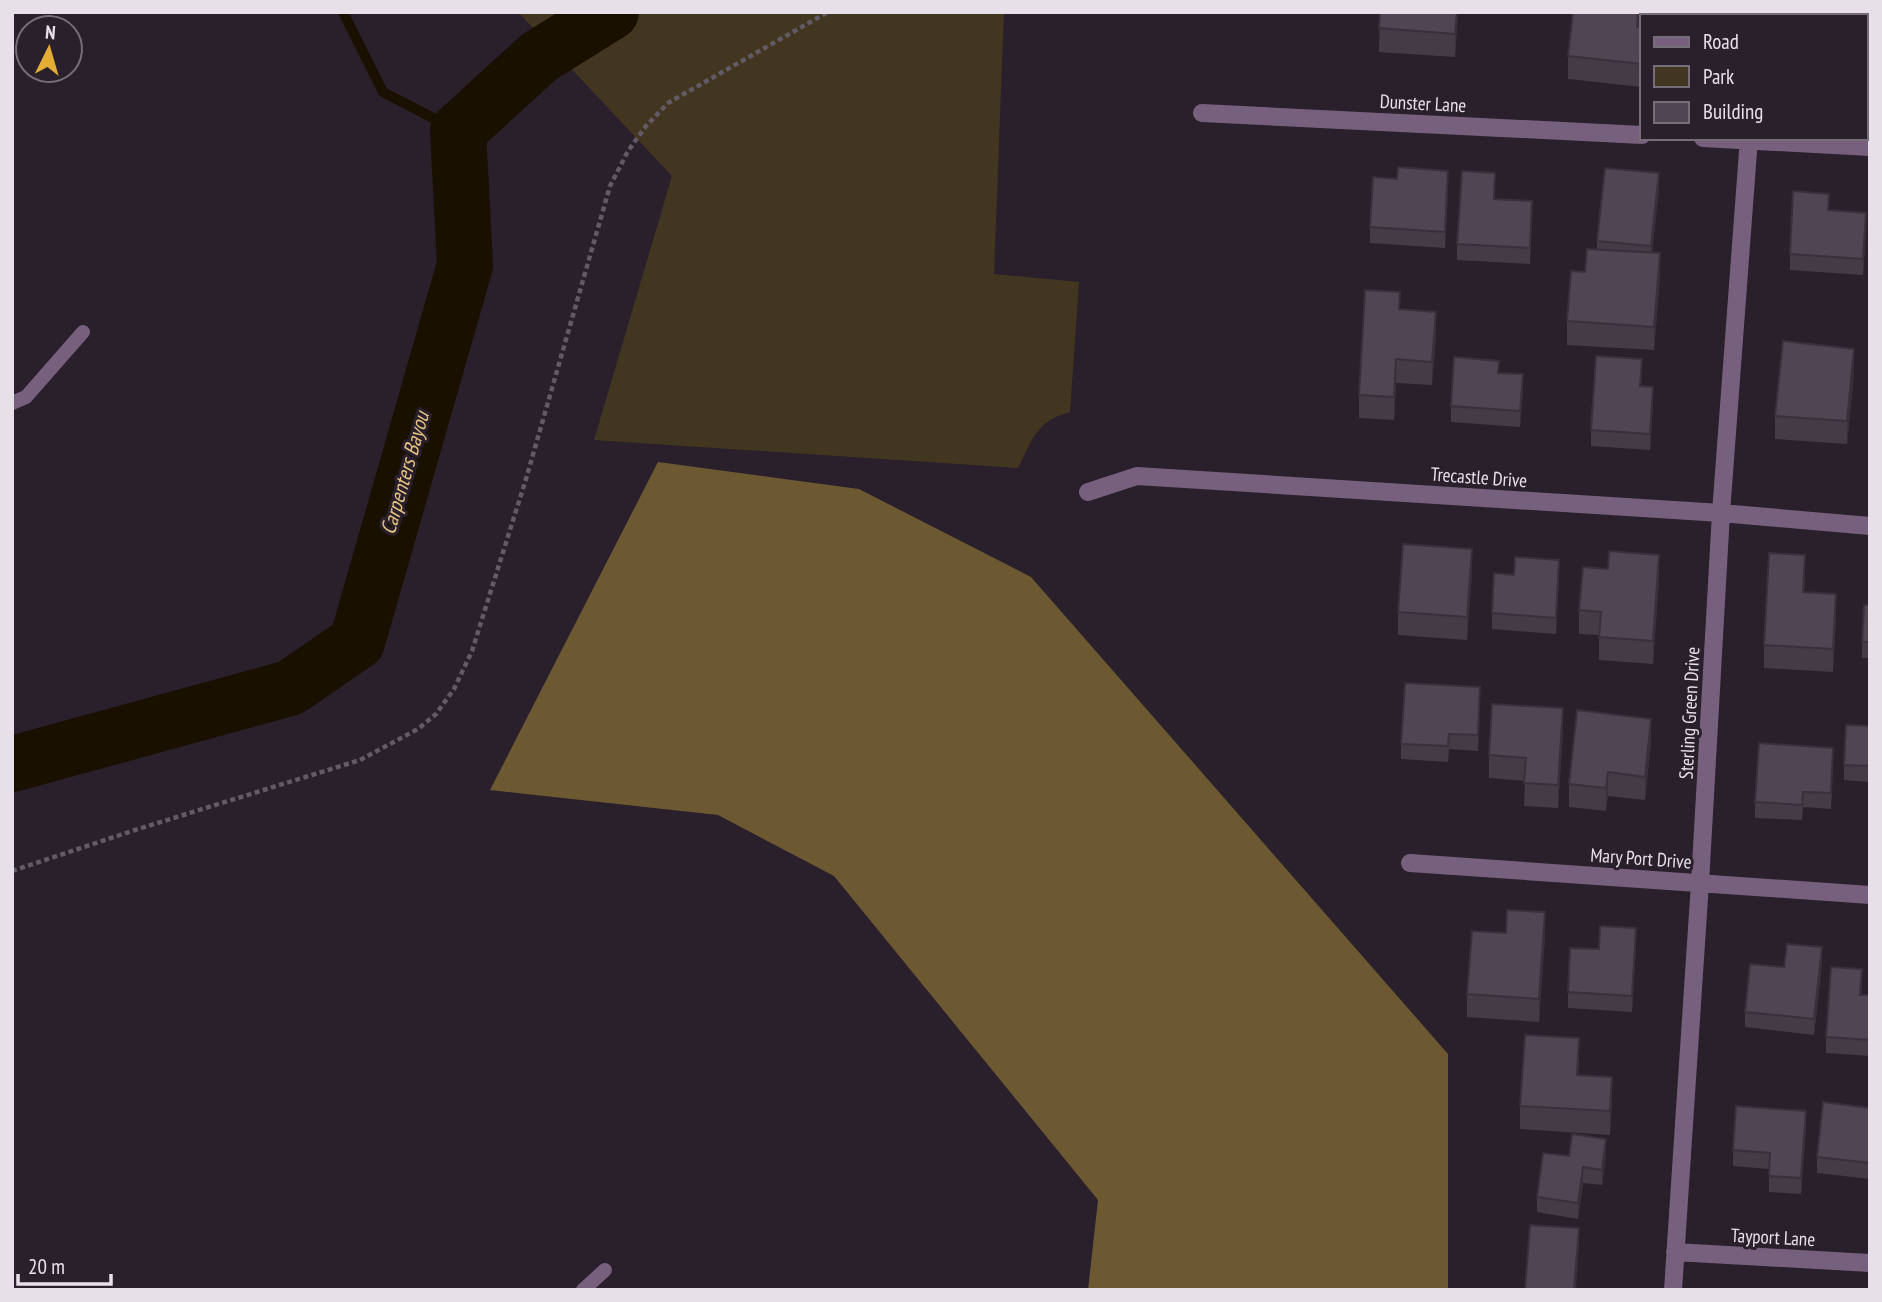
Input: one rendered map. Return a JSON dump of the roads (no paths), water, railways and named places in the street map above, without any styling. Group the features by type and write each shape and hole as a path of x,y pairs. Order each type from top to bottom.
{"street":[{"name":"Dunster Lane","path":"1202,113 1640,135"},
{"name":"Sterling Green Drive","path":"1673,1290 1721,513 1749,140"},
{"path":"1766,140 1870,146"},
{"name":"Trecastle Drive","path":"1088,492 1137,476 1721,513 1870,526"},
{"name":"Mary Port Drive","path":"1410,863 1870,895"},
{"name":"Tayport Lane","path":"1675,1252 1870,1264"}],"lane":[{"path":"12,403 26,397 83,332"},
{"path":"583,1290 605,1270"}],"waterway":[{"path":"343,12 383,92 458,131"},
{"name":"Carpenters Bayou","path":"12,764 290,688 357,642 465,265 458,131 539,57 611,12"}]}
